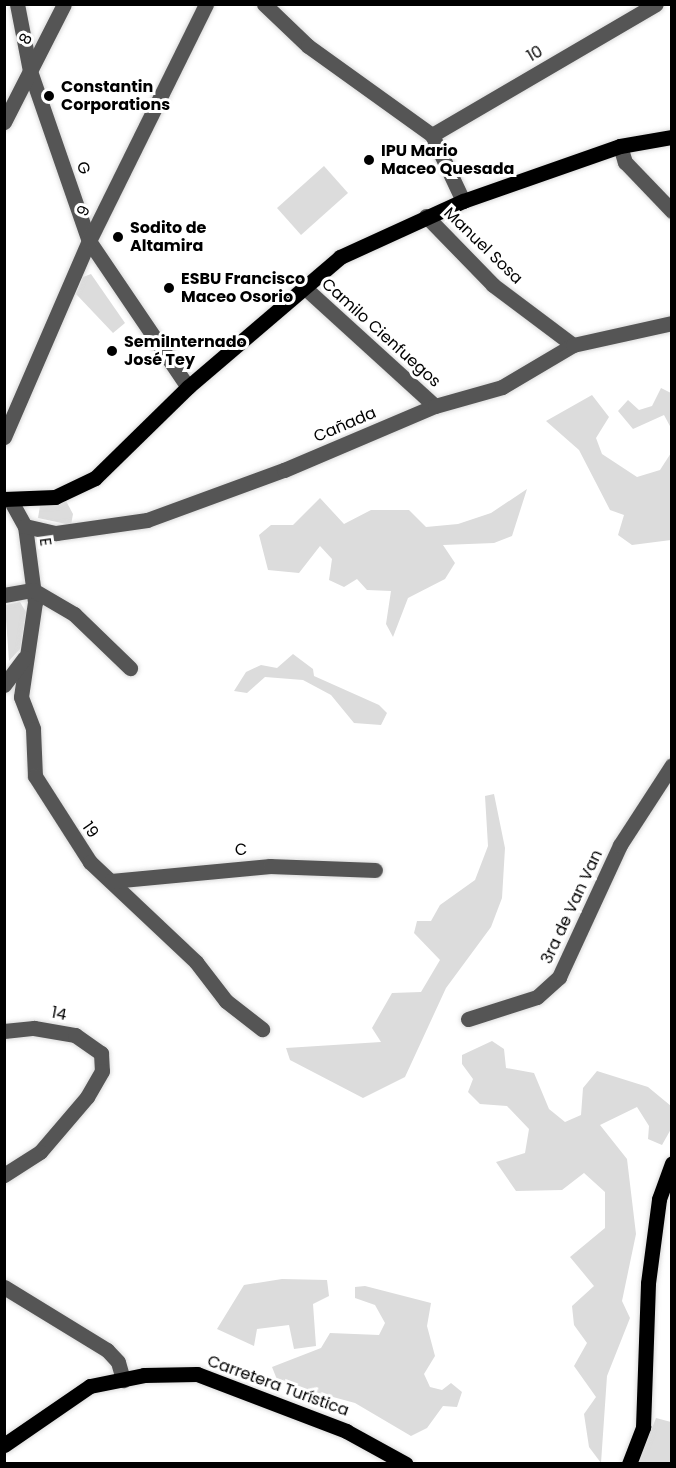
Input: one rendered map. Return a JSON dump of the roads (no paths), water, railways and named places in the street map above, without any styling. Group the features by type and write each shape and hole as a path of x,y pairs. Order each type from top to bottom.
{"main road":[{"path":"8,501 55,497 95,478 188,387 303,286 340,257 463,201 620,146 672,137"},
{"path":"629,1464 643,1427 648,1283 659,1199 672,1163"},
{"name":"Carretera Turística","path":"4,1445 90,1386 123,1380 198,1374 346,1431 406,1464"}],"street":[{"name":"G","path":"17,4 30,71 89,241 188,387"},
{"name":"8","path":"4,122 64,4"},
{"name":"9","path":"4,437 89,241 206,4"},
{"path":"264,4 308,46 432,135 463,201"},
{"name":"10","path":"432,135 657,4"},
{"path":"620,146 625,162 672,211"},
{"name":"Manuel Sosa","path":"426,216 493,285 573,345"},
{"name":"Camilo Cienfuegos","path":"303,286 435,406"},
{"name":"Cañada","path":"25,526 56,533 147,520 284,470 435,406 502,387 573,345 672,323"},
{"name":"E","path":"8,501 25,526 33,590"},
{"path":"4,595 33,590 74,614 130,668"},
{"name":"19","path":"33,590 21,697 33,729 35,776 90,862 196,962 226,1001 262,1029"},
{"path":"4,685 26,656"},
{"name":"3ra de Van Van","path":"468,1019 537,997 559,977 620,845 672,765"},
{"name":"C","path":"111,881 270,866 375,870"},
{"name":"14","path":"4,1175 40,1152 87,1097 102,1071 101,1053 75,1035 34,1028 5,1032"},
{"path":"4,1287 107,1350 118,1362 123,1380"}],"place":[{"name":"Constantin Corporations","path":"49,96"},
{"name":"IPU Mario Maceo Quesada","path":"369,160"},
{"name":"Sodito de Altamira","path":"118,237"},
{"name":"ESBU Francisco Maceo Osorio","path":"169,288"},
{"name":"SemiInternado José Tey","path":"112,351"}]}
